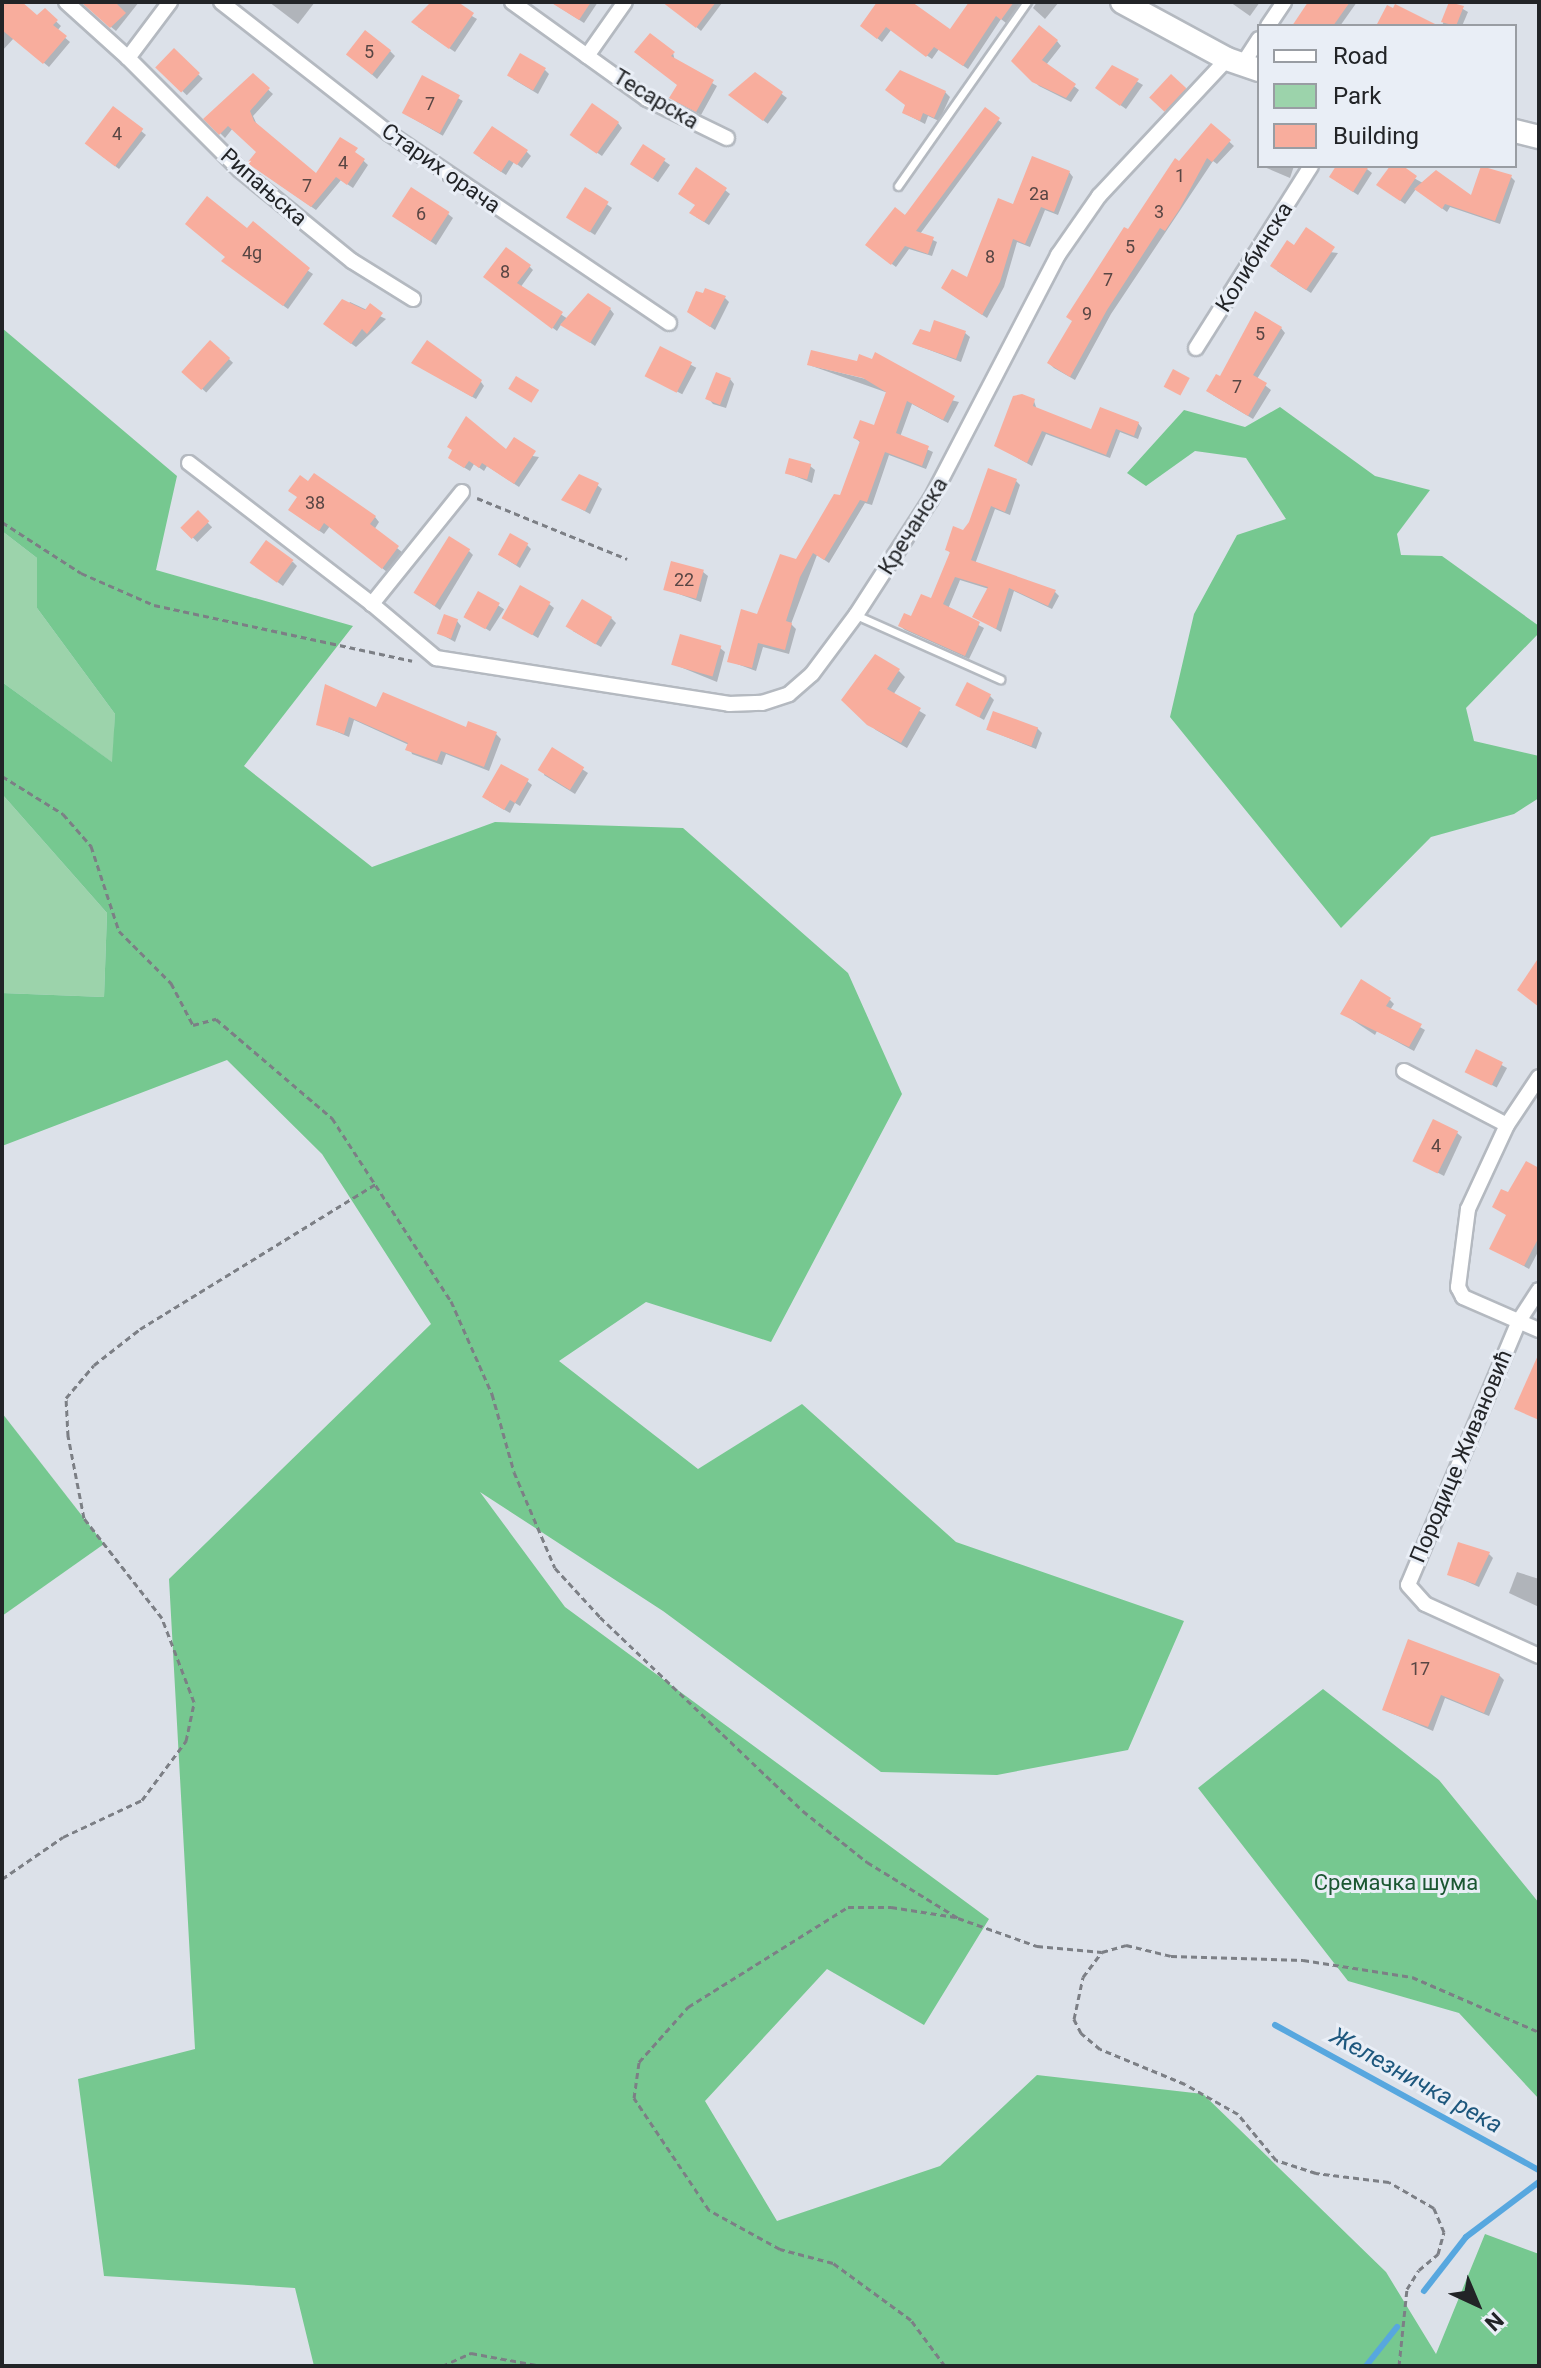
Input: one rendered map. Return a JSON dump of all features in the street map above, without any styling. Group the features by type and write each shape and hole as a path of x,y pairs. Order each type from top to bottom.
{"main road":[{"path":"1122,2 1243,64"},
{"path":"1517,132 1539,137"}],"street":[{"name":"Рипањска","path":"66,2 128,58 240,170 352,261 413,299"},
{"path":"128,58 170,2"},
{"name":"Старих орача","path":"221,2 390,134 669,323"},
{"name":"Тесарска","path":"512,2 675,116 727,138"},
{"path":"587,56 625,2"},
{"path":"1269,24 1284,2"},
{"name":"Кречанска","path":"436,658 613,689 729,704 762,703 789,694 812,674 856,615 957,456 1058,255 1109,185 1243,64 1257,42"},
{"name":"Колибинска","path":"1196,348 1310,168"},
{"path":"189,463 372,604 436,658"},
{"path":"372,604 462,492"},
{"path":"1404,1071 1507,1125"},
{"path":"1539,1077 1507,1125 1468,1209 1458,1287 1463,1297 1539,1330"},
{"path":"1519,1321 1539,1290"},
{"name":"Породице Живановић","path":"1519,1321 1408,1585 1425,1604 1539,1656"}],"lane":[{"path":"898,186 1027,2"},
{"path":"856,615 1000,679"}],"path":[{"path":"462,492 627,559"},
{"path":"2,522 81,573 154,605 412,661 436,658"},
{"path":"2,776 63,814 91,846 119,931 171,983 193,1025 216,1019 258,1050 332,1118 451,1301 492,1394 514,1472 555,1568 803,1811 867,1862 958,1918"},
{"path":"2,1879 63,1837 142,1800 186,1741 194,1702 162,1618 84,1518 68,1436 66,1398 94,1365 140,1329 377,1183"},
{"path":"945,2366 911,2320 833,2263 780,2249 709,2210 634,2098 639,2062 688,2007 848,1907 891,1907 958,1918 1005,1930 1037,1946 1102,1952 1126,1945 1171,1956 1303,1960 1412,1977 1539,2032"},
{"path":"1102,1952 1083,1977 1074,2019 1081,2033 1100,2049 1185,2084 1238,2114 1276,2160 1316,2173 1389,2182 1434,2208 1444,2232 1438,2254 1419,2270 1407,2289 1399,2366"},
{"path":"442,2366 471,2353 542,2366"}],"green space":[{"path":"2,328 177,476 156,570 353,626 244,766 372,867 495,822 683,828 848,973 902,1094 771,1342 646,1302 559,1361 698,1469 802,1404 956,1542 1184,1621 1128,1750 997,1775 881,1772 663,1611 480,1492 565,1607 989,1919 924,2025 827,1969 705,2101 777,2221 940,2166 1037,2075 1203,2094 1386,2272 1436,2354 1485,2234 1539,2254 1539,2366 314,2366 295,2288 104,2276 78,2079 195,2049 169,1579 431,1324 322,1154 227,1060 2,1146 2,993 104,997 107,913 2,794 2,682 112,762 115,714 37,608 37,558 2,531"},
{"path":"1280,407 1375,476 1430,490 1397,534 1401,555 1442,556 1539,626 1539,633 1466,708 1474,741 1539,756 1539,798 1514,814 1431,837 1341,928 1170,717 1194,614 1237,535 1286,519 1246,458 1195,451 1146,486 1127,473 1184,410 1245,427"},
{"path":"2,531 37,558 37,608 115,714 113,763 2,682"},
{"path":"2,794 107,913 104,997 2,993"},
{"path":"2,1413 104,1544 2,1616"},
{"name":"Сремачка шума","path":"1323,1689 1439,1780 1539,1903 1539,2099 1459,2013 1348,1981 1198,1788"}],"building":[{"path":"2,2 22,2 37,15 45,8 58,20 53,25 67,36 43,64 2,30"},
{"path":"81,2 115,2 126,13 110,28"},
{"path":"431,2 458,2 474,13 449,49 411,22"},
{"path":"550,2 591,2 579,20"},
{"path":"662,2 716,2 696,28"},
{"path":"877,2 912,2 950,29 969,2 1014,2 1001,20 996,16 963,66 934,47 926,57 886,27 877,39 860,26"},
{"path":"1308,2 1350,2 1334,24 1293,24"},
{"path":"1449,2 1464,6 1457,24 1441,22"},
{"path":"1395,4 1435,24 1377,24 1387,5 1393,8"},
{"path":"1039,25 1058,40 1042,60 1076,84 1066,98 1032,82 1011,61"},
{"path":"365,30 391,50 372,75 346,54"},
{"path":"650,33 675,52 671,56 714,80 696,112 669,98 677,85 634,52"},
{"path":"174,48 200,73 181,92 155,67"},
{"path":"520,53 546,68 533,91 507,76"},
{"path":"1112,65 1139,79 1120,106 1095,88"},
{"path":"900,70 946,91 934,118 923,113 920,121 902,113 905,105 885,90"},
{"path":"755,72 783,92 763,121 728,95"},
{"path":"253,73 270,88 250,111 254,121 316,173 340,137 358,148 355,152 365,159 347,185 336,177 311,207 247,163 256,152 228,126 219,135 203,119"},
{"path":"1171,74 1186,88 1165,112 1149,97"},
{"path":"422,75 460,95 440,133 402,113"},
{"path":"592,103 619,122 597,154 570,135"},
{"path":"113,106 143,129 115,166 85,144"},
{"path":"985,107 1000,118 916,231 934,237 928,254 905,246 891,265 865,245 895,207 905,215"},
{"path":"1211,123 1231,140 1212,162 1207,158 1179,210 1165,231 1160,228 1107,310 1070,377 1047,363 1072,321 1066,317 1124,227 1128,229 1175,158 1179,161"},
{"path":"492,126 528,150 517,165 509,160 501,172 473,153"},
{"path":"643,144 666,159 653,179 630,164"},
{"path":"1032,156 1070,171 1054,212 1041,207 1025,244 1013,239 1000,282 982,315 941,288 952,269 967,277 998,198 1013,204"},
{"path":"696,167 727,188 704,222 689,213 695,205 678,194"},
{"path":"1335,168 1368,168 1353,192 1329,177"},
{"path":"1389,168 1406,168 1417,176 1400,201 1376,185"},
{"path":"1480,168 1512,175 1495,221 1445,204 1442,209 1414,189 1436,170 1471,195"},
{"path":"411,187 450,212 431,241 392,216"},
{"path":"585,187 609,202 590,232 566,218"},
{"path":"207,196 247,228 253,221 310,268 283,306 221,261 225,257 185,224"},
{"path":"1306,227 1335,247 1306,290 1270,266 1287,240 1294,245"},
{"path":"506,247 531,265 517,283 563,312 552,329 483,277"},
{"path":"705,288 726,296 710,327 687,312 696,291 703,293"},
{"path":"588,293 611,308 590,343 560,325"},
{"path":"342,299 365,310 370,303 383,313 367,334 362,329 351,344 323,324"},
{"path":"1255,311 1282,327 1253,375 1267,383 1248,416 1206,391 1216,374 1220,376"},
{"path":"934,320 966,331 956,359 912,344 920,329 930,332"},
{"path":"210,340 230,358 201,390 181,372"},
{"path":"427,340 482,380 472,397 411,363"},
{"path":"660,346 692,362 677,393 645,376"},
{"path":"811,350 857,361 859,354 872,359 875,352 955,396 943,420 907,401 896,433 929,446 922,466 885,452 867,502 860,500 824,560 813,553 800,577 786,621 792,623 785,650 758,643 752,668 727,662 741,609 757,614 780,554 796,559 834,494 840,495 860,441 853,438 860,420 874,425 886,392 863,378 807,365"},
{"path":"1173,369 1190,378 1180,396 1164,387"},
{"path":"716,372 731,378 720,405 705,399"},
{"path":"516,376 539,390 531,403 508,389"},
{"path":"1022,394 1035,399 1033,406 1091,429 1100,407 1139,422 1134,436 1116,429 1106,455 1042,431 1027,463 994,446 1013,396"},
{"path":"466,416 506,449 514,437 536,451 514,484 482,463 479,468 469,461 464,468 448,458 452,450 447,447"},
{"path":"789,458 811,464 807,479 785,473"},
{"path":"988,468 1017,479 1005,512 991,506 971,560 1056,590 1048,606 1009,588 996,629 972,617 988,587 955,577 943,604 980,622 965,656 898,626 904,613 911,616 921,594 931,598 950,552 945,550 953,526 963,530 969,522"},
{"path":"314,473 376,516 370,524 399,546 382,569 324,523 319,531 288,510 297,497 288,491 300,475 308,481"},
{"path":"579,474 599,483 585,511 561,500"},
{"path":"198,510 209,521 192,539 180,528"},
{"path":"510,533 528,543 516,565 498,555"},
{"path":"449,536 470,549 435,606 413,593"},
{"path":"266,540 294,560 277,583 250,563"},
{"path":"671,561 704,570 696,599 663,590"},
{"path":"520,585 551,602 532,635 502,618"},
{"path":"478,591 500,603 485,629 463,617"},
{"path":"582,599 612,617 596,644 566,626"},
{"path":"444,614 458,619 451,639 437,634"},
{"path":"680,634 721,646 713,677 671,665"},
{"path":"875,654 900,669 887,689 921,708 901,743 867,725 841,700"},
{"path":"967,682 991,694 979,717 955,705"},
{"path":"325,684 376,707 383,692 466,727 468,721 497,732 484,767 441,751 437,761 405,750 408,743 349,717 344,734 316,725"},
{"path":"993,711 1038,727 1031,746 986,730"},
{"path":"552,747 584,767 570,790 538,770"},
{"path":"501,764 529,779 515,803 510,800 504,810 482,797"},
{"path":"1539,957 1539,1007 1517,990"},
{"path":"1361,979 1391,998 1386,1006 1422,1024 1409,1047 1340,1014"},
{"path":"1476,1049 1503,1062 1492,1086 1465,1072"},
{"path":"1433,1119 1458,1131 1438,1174 1412,1161"},
{"path":"1526,1161 1539,1168 1539,1237 1524,1266 1489,1249 1506,1215 1492,1207 1501,1189 1508,1192"},
{"path":"1539,1353 1539,1420 1514,1409"},
{"path":"1458,1542 1490,1552 1475,1584 1447,1575"},
{"path":"1408,1639 1500,1674 1484,1713 1441,1695 1428,1727 1382,1710"}],"waterway":[{"name":"Железничка река","path":"1275,2025 1539,2170"},
{"path":"1424,2291 1466,2237 1539,2182"},
{"path":"1366,2366 1397,2327"}]}
